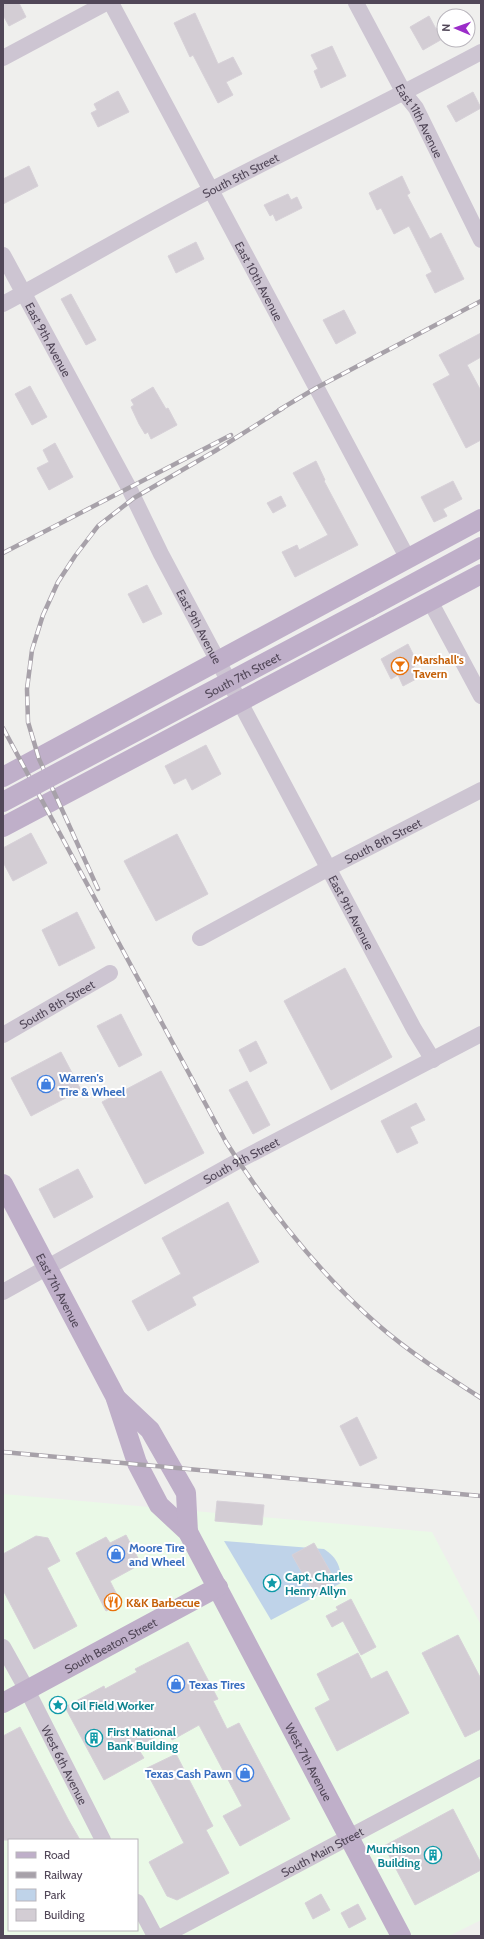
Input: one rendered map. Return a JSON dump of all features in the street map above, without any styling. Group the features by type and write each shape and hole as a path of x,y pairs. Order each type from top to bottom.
{"main road":[{"path":"3,778 481,519"},
{"name":"South 7th Street","path":"3,802 481,547"},
{"path":"3,827 481,574"},
{"name":"East 7th Avenue","path":"3,1184 115,1396 137,1463 159,1505 188,1532 218,1587"},
{"name":"East 7th Avenue","path":"115,1396 150,1430 186,1493 188,1532"},
{"name":"South Beaton Street","path":"3,1703 218,1587"},
{"name":"West 7th Avenue","path":"218,1587 401,1936"}],"street":[{"path":"3,58 106,3"},
{"name":"East 10th Avenue","path":"111,3 408,559"},
{"name":"East 11th Avenue","path":"356,3 404,93 416,108 481,240"},
{"name":"South 5th Street","path":"3,304 210,190 404,93 481,52"},
{"name":"East 9th Avenue","path":"3,255 129,488 160,554 414,1029 433,1060"},
{"path":"430,601 481,696"},
{"name":"South 8th Street","path":"200,938 329,868 481,790"},
{"name":"South 8th Street","path":"3,1035 110,973"},
{"name":"South 9th Street","path":"3,1292 238,1161 481,1034"},
{"name":"West 6th Avenue","path":"3,1647 27,1690 102,1839"},
{"name":"South Main Street","path":"163,1936 481,1768"},
{"path":"138,1904 155,1936"}],"shaded area":[{"path":"3,1494 432,1532 481,1625 481,1920 449,1936 3,1936"}],"green space":[{"path":"224,1541 324,1549 333,1556 338,1564 341,1583 271,1620"}],"building":[{"path":"3,3 19,3 26,17 9,26 3,15"},
{"path":"195,13 218,64 233,57 242,74 226,82 233,95 218,103 193,55 190,57 174,23"},
{"path":"429,16 436,29 436,43 423,50 410,27"},
{"path":"332,46 346,76 321,88 314,71 318,69 311,55"},
{"path":"118,91 129,112 98,127 91,113 97,110 94,104"},
{"path":"473,92 481,108 456,122 447,106"},
{"path":"29,166 38,186 3,204 3,179"},
{"path":"402,176 410,193 407,195 430,239 441,233 464,279 435,293 426,275 432,272 409,226 394,234 381,208 377,210 369,193"},
{"path":"288,194 291,200 297,197 302,208 276,221 273,214 270,216 264,205"},
{"path":"196,242 204,259 176,273 168,256"},
{"path":"71,294 96,340 86,345 61,299"},
{"path":"344,310 356,333 336,344 323,320"},
{"path":"481,333 481,357 467,365 481,391 481,440 466,448 433,384 450,375 439,355"},
{"path":"30,386 47,417 32,425 15,394"},
{"path":"153,387 166,409 168,408 177,425 151,439 148,432 145,434 139,424 131,407 134,405 131,400"},
{"path":"55,443 73,477 49,490 37,468 49,462 43,450"},
{"path":"316,461 325,480 324,481 358,545 295,577 282,552 297,545 299,550 328,535 293,473"},
{"path":"453,481 462,499 443,509 447,516 434,522 421,497"},
{"path":"281,496 286,506 273,513 267,503"},
{"path":"147,585 162,614 143,623 128,594"},
{"name":"Marshall's Tavern","path":"408,644 418,664 413,667 418,678 403,686 398,675 391,679 381,659"},
{"path":"206,745 221,774 192,790 186,778 174,784 165,766"},
{"path":"31,833 47,863 13,881 3,862 3,848"},
{"path":"177,834 208,894 156,921 124,861"},
{"path":"77,912 95,948 59,966 42,930"},
{"path":"345,968 392,1057 331,1090 284,1001"},
{"path":"121,1014 142,1055 119,1067 97,1026"},
{"path":"256,1041 267,1063 250,1072 239,1050"},
{"name":"Warren's Tire & Wheel","path":"61,1052 81,1090 31,1116 11,1078"},
{"path":"161,1071 204,1153 145,1184 102,1102"},
{"path":"247,1081 270,1125 253,1134 229,1090"},
{"path":"416,1103 425,1120 410,1127 418,1143 397,1153 381,1121"},
{"path":"78,1169 93,1197 54,1218 39,1189"},
{"path":"228,1202 259,1262 192,1297 196,1305 148,1331 132,1301 181,1274 162,1238"},
{"path":"357,1417 377,1458 360,1466 340,1426"},
{"path":"217,1501 264,1505 262,1525 215,1521"},
{"path":"126,1535 141,1564 110,1581 121,1603 106,1611 76,1553 106,1537 110,1543"},
{"path":"36,1536 48,1538 60,1561 47,1568 77,1626 34,1649 3,1590 3,1554"},
{"path":"314,1543 335,1580 313,1592 292,1555"},
{"path":"351,1599 376,1647 361,1655 343,1621 332,1627 326,1616 338,1610 336,1607"},
{"path":"458,1635 481,1679 481,1729 465,1737 422,1653"},
{"path":"188,1642 218,1699 213,1701 227,1729 239,1723 290,1819 240,1846 223,1816 242,1806 199,1725 172,1740 168,1730 137,1747 144,1758 104,1780 65,1707 104,1686 105,1689 137,1672 135,1669"},
{"path":"358,1653 371,1679 387,1671 409,1713 337,1751 315,1708 330,1700 317,1674"},
{"path":"20,1727 79,1839 3,1840 3,1736"},
{"path":"176,1754 213,1826 206,1830 229,1873 177,1900 167,1896 149,1862 184,1843 145,1769"},
{"name":"Murchison Building","path":"453,1809 481,1863 481,1870 415,1905 384,1846"},
{"path":"321,1894 330,1910 313,1919 305,1903"},
{"path":"358,1904 366,1919 349,1928 341,1913"}],"railway":[{"path":"279,410 316,388 481,301"},
{"path":"98,889 39,759 28,722 27,689 32,650 43,615 58,582 75,556 98,526 134,498 215,451 283,408"},
{"path":"3,553 231,435"},
{"path":"3,728 226,1142 259,1191 314,1261 355,1304 414,1354 481,1398"},
{"path":"3,1452 481,1496"}],"place":[{"name":"Marshall's Tavern","path":"400,666"},
{"name":"Warren's Tire & Wheel","path":"46,1084"},
{"name":"Moore Tire and Wheel","path":"116,1554"},
{"name":"Capt. Charles Henry Allyn","path":"272,1583"},
{"name":"K&K Barbecue","path":"113,1602"},
{"name":"Texas Tires","path":"176,1684"},
{"name":"Oil Field Worker","path":"58,1705"},
{"name":"First National Bank Building","path":"94,1738"},
{"name":"Texas Cash Pawn","path":"245,1773"},
{"name":"Murchison Building","path":"433,1855"}]}
